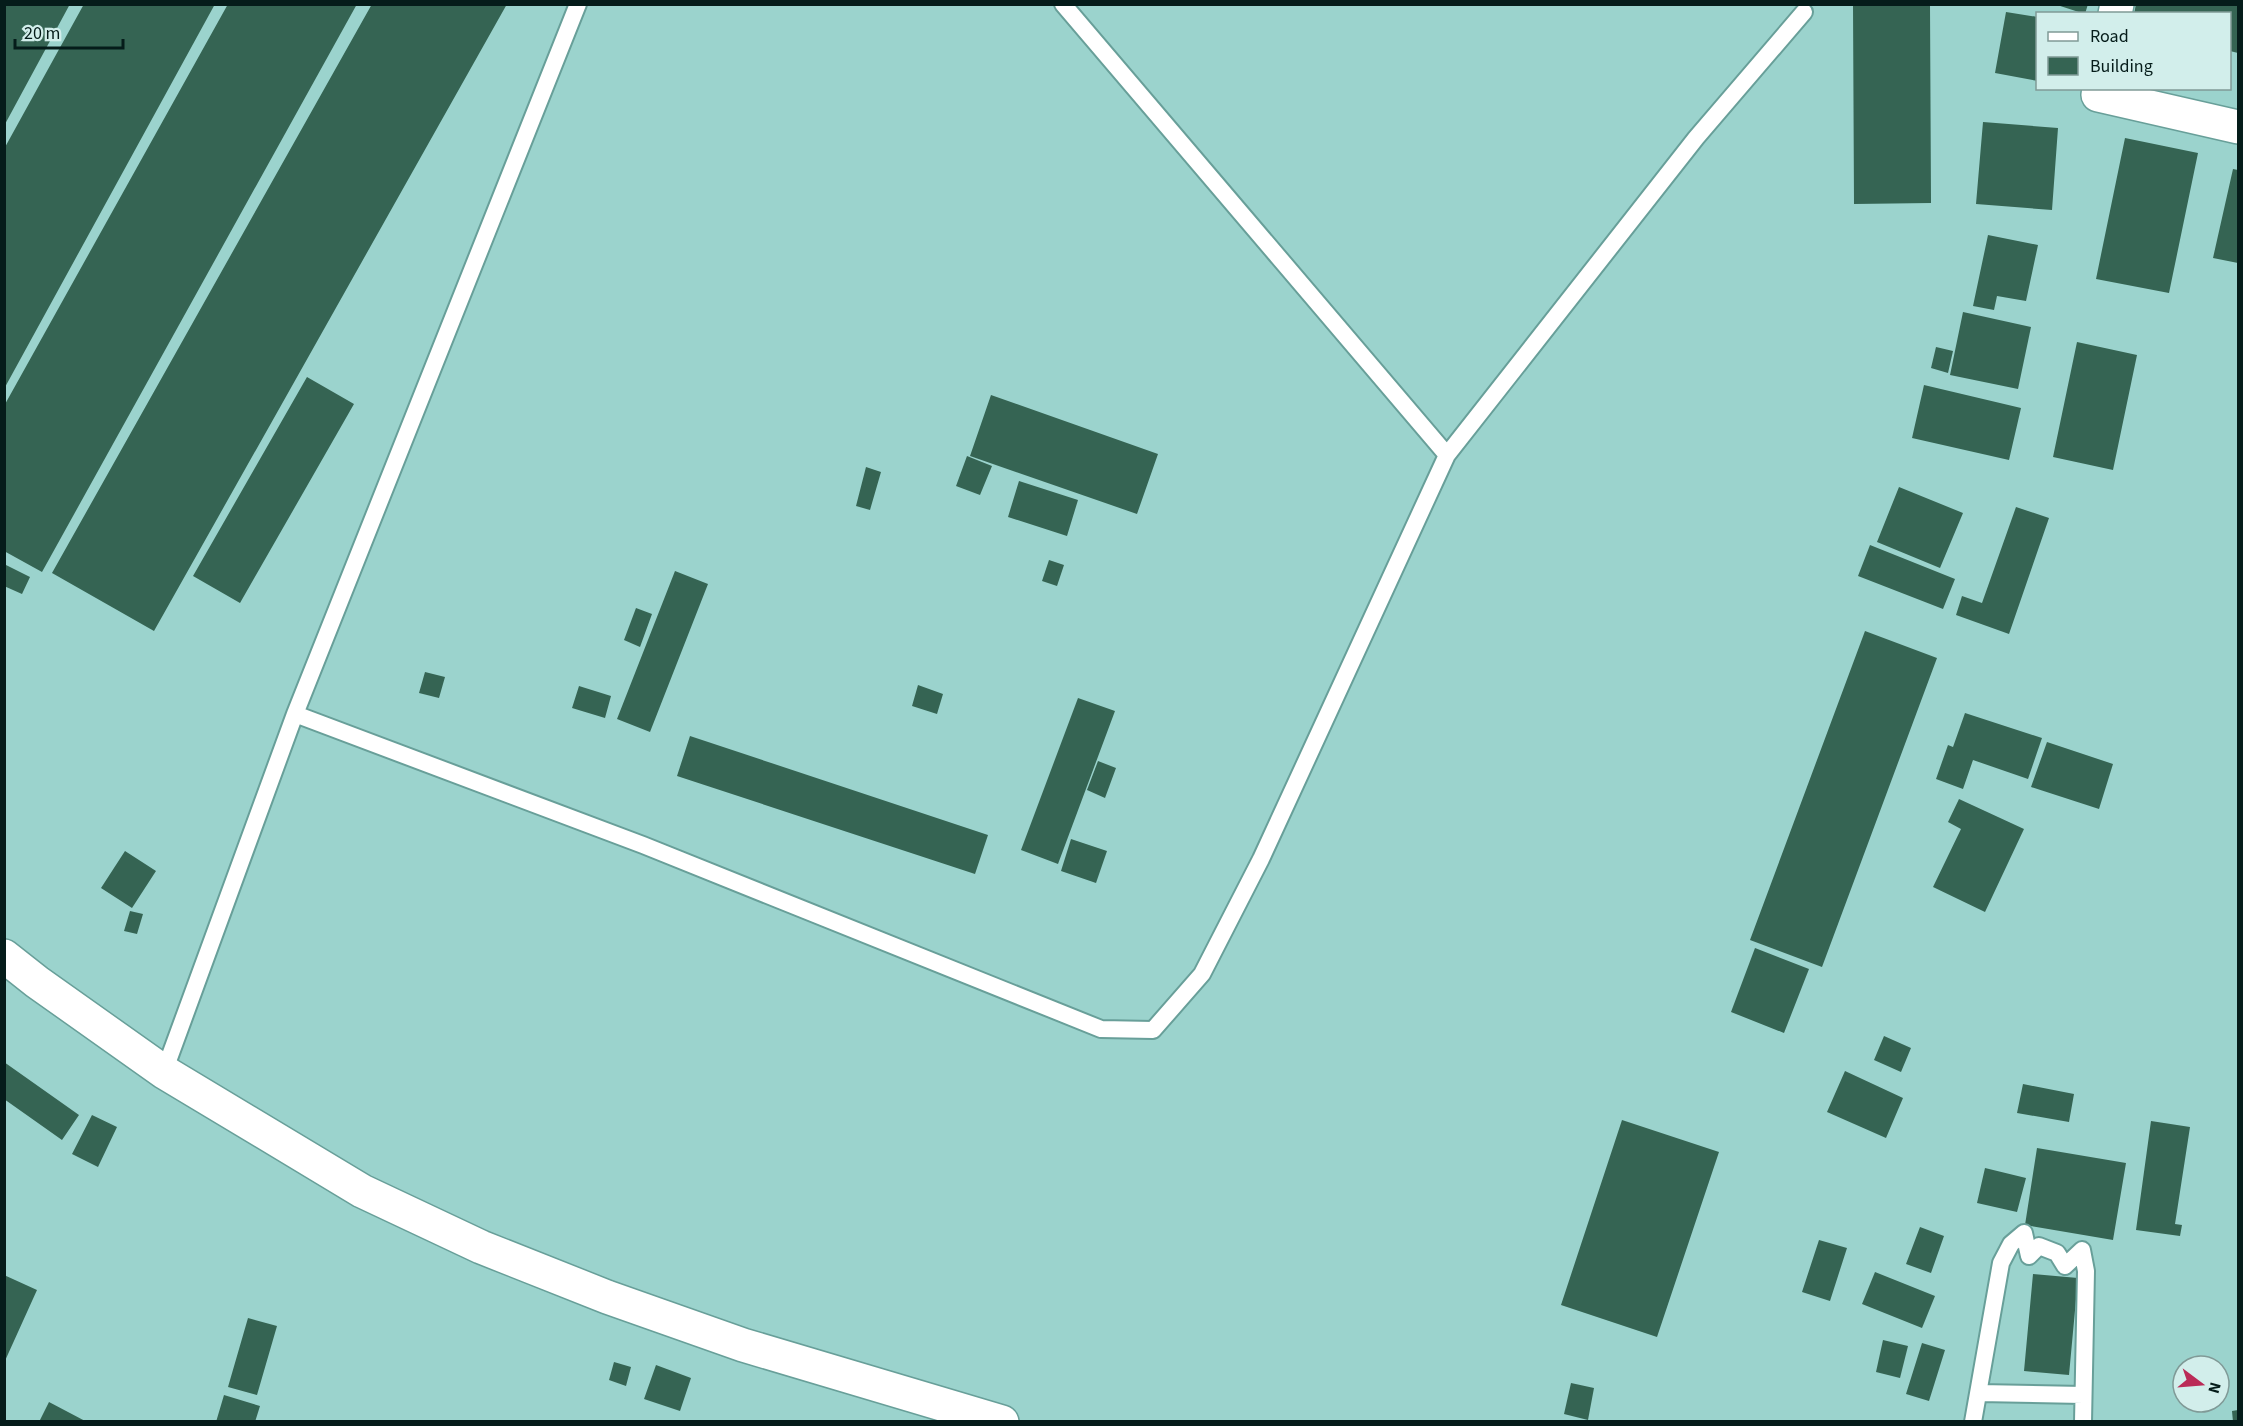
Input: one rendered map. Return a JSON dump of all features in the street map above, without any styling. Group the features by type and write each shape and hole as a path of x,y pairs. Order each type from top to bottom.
{"main road":[{"path":"2099,90 2098,95 2238,127"},
{"path":"4,956 164,1072 362,1191 481,1247 607,1297 743,1345 1002,1422"}],"lane":[{"path":"164,1072 295,714 578,4"},
{"path":"1063,4 1447,455"},
{"path":"295,714 643,845 1101,1029 1153,1030 1202,974 1261,859 1447,455 1696,138 1804,12"},
{"path":"1973,1422 2001,1263 2011,1244 2024,1233 2029,1256 2039,1246 2057,1253 2066,1266 2082,1250 2086,1271 2083,1422"},
{"path":"1979,1393 2083,1395"}],"building":[{"path":"4,4 70,4 4,126"},
{"path":"84,4 215,4 4,389 4,149"},
{"path":"228,4 357,4 42,572 4,551 4,406"},
{"path":"372,4 507,4 154,631 52,573"},
{"path":"2054,4 2088,4 2086,12"},
{"path":"2136,4 2238,4 2238,53 2231,51 2231,12 2134,12"},
{"path":"1853,5 1930,5 1931,203 1854,204"},
{"path":"2006,12 2036,17 2036,81 1995,73"},
{"path":"1983,122 2058,128 2052,210 1976,204"},
{"path":"2125,138 2198,153 2169,293 2096,279"},
{"path":"2233,169 2238,170 2238,263 2213,258"},
{"path":"1988,235 2038,245 2026,301 1997,296 1994,310 1973,306"},
{"path":"1963,312 2031,327 2018,389 1950,375"},
{"path":"2077,342 2137,355 2113,470 2053,457"},
{"path":"1936,347 1953,351 1948,373 1931,368"},
{"path":"307,377 354,404 240,603 193,576"},
{"path":"1924,385 2021,408 2009,460 1912,438"},
{"path":"991,395 1158,454 1137,514 970,456"},
{"path":"967,456 992,466 980,495 956,486"},
{"path":"866,467 881,472 870,510 856,506"},
{"path":"1019,481 1078,500 1067,536 1008,517"},
{"path":"1899,487 1963,513 1940,568 1877,542"},
{"path":"2016,507 2049,518 2009,634 1956,615 1962,596 1982,603"},
{"path":"1870,545 1955,579 1943,609 1858,576"},
{"path":"1049,560 1064,565 1057,586 1042,581"},
{"path":"6,565 30,577 22,594 4,586"},
{"path":"675,571 708,584 650,732 617,719"},
{"path":"636,608 652,614 640,647 624,640"},
{"path":"1865,631 1937,658 1822,967 1750,940"},
{"path":"425,672 445,677 439,698 419,693"},
{"path":"918,685 943,694 937,714 912,706"},
{"path":"579,686 611,696 605,718 572,708"},
{"path":"1078,698 1115,711 1058,864 1021,850"},
{"path":"1965,713 2042,738 2028,779 1973,760 1963,789 1936,779 1948,745 1953,747"},
{"path":"690,736 988,835 975,874 677,776"},
{"path":"2047,742 2113,764 2099,809 2031,787"},
{"path":"1098,761 1116,768 1105,798 1087,790"},
{"path":"1959,799 2024,829 1985,912 1933,887 1961,829 1948,822"},
{"path":"1071,839 1107,851 1096,883 1061,871"},
{"path":"125,851 156,871 132,908 101,888"},
{"path":"130,911 143,914 137,934 124,931"},
{"path":"1755,948 1809,969 1784,1033 1731,1012"},
{"path":"1884,1036 1911,1048 1901,1072 1874,1060"},
{"path":"4,1062 79,1115 62,1140 4,1099"},
{"path":"1845,1071 1903,1098 1886,1138 1827,1112"},
{"path":"2023,1084 2074,1094 2069,1122 2017,1113"},
{"path":"92,1115 117,1127 98,1167 72,1154"},
{"path":"1622,1120 1719,1152 1657,1337 1561,1305"},
{"path":"2151,1121 2190,1127 2175,1224 2182,1225 2180,1236 2136,1230"},
{"path":"2037,1148 2126,1163 2113,1240 2025,1225"},
{"path":"1985,1168 2026,1178 2017,1212 1977,1203"},
{"path":"1920,1227 1944,1236 1931,1273 1906,1264"},
{"path":"1819,1240 1847,1248 1830,1301 1802,1292"},
{"path":"1875,1272 1935,1296 1922,1328 1862,1304"},
{"path":"2033,1274 2078,1278 2069,1375 2024,1371"},
{"path":"4,1275 37,1290 4,1363"},
{"path":"248,1318 277,1326 257,1395 228,1387"},
{"path":"1883,1340 1908,1346 1900,1378 1876,1372"},
{"path":"1922,1343 1945,1350 1929,1401 1906,1394"},
{"path":"614,1362 631,1367 626,1386 609,1380"},
{"path":"656,1365 691,1378 680,1411 644,1399"},
{"path":"1571,1383 1594,1388 1588,1420 1564,1414"},
{"path":"224,1395 260,1406 255,1422 216,1422"},
{"path":"49,1402 87,1422 39,1422"},
{"path":"2238,1410 2238,1422 2233,1422 2232,1411"}]}
